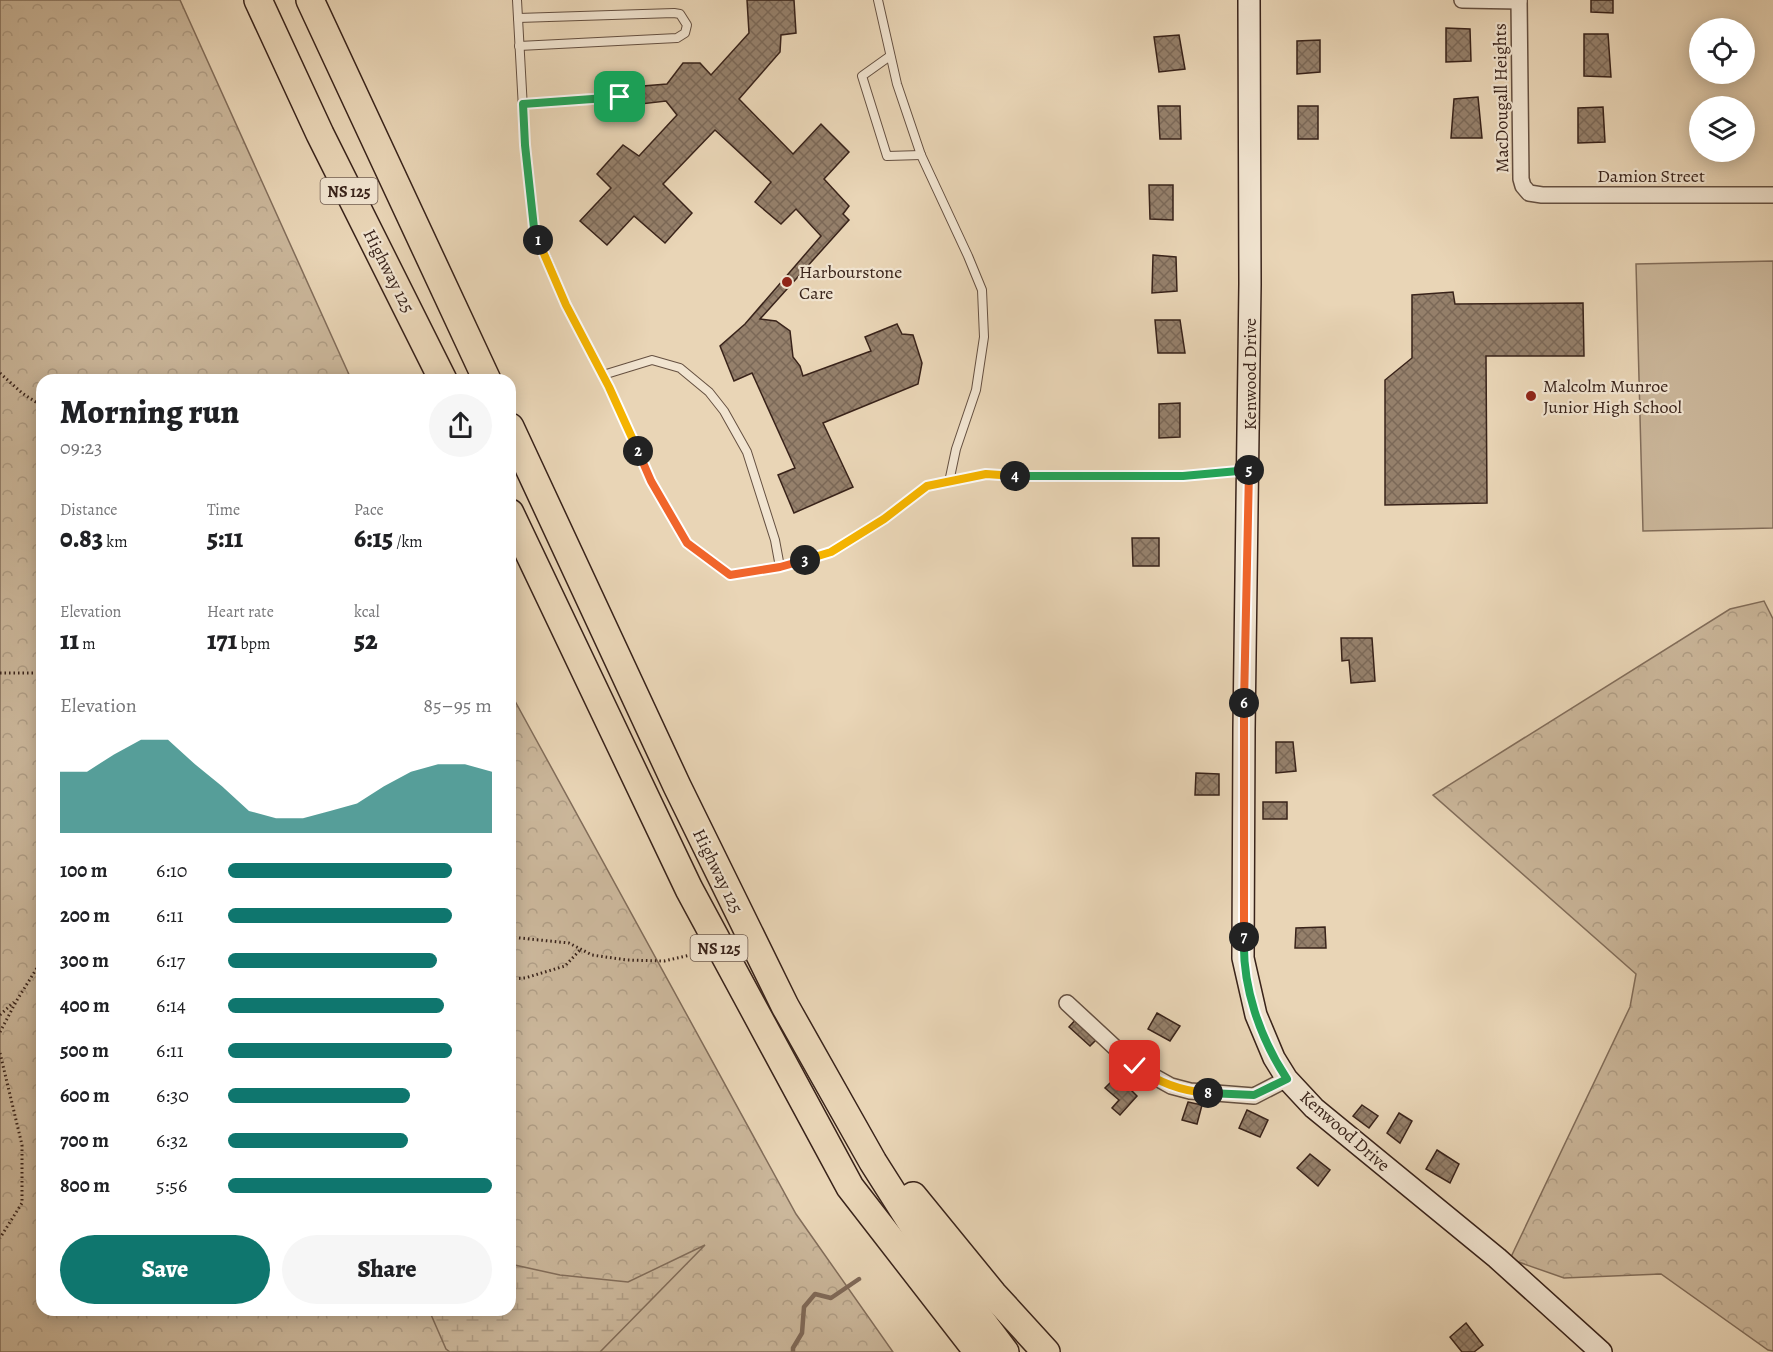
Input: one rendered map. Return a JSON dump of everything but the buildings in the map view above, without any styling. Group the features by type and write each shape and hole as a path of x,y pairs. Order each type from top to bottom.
{"highway":[{"name":"Highway 125","path":"258,0 320,134 440,374"},
{"name":"NS 125","path":"310,0 484,374"},
{"name":"Highway 125","path":"516,440 677,786 785,1006 910,1222 932,1256 1005,1352"},
{"name":"Highway 125","path":"516,526 719,948 850,1187 978,1352"},
{"path":"785,1006 910,1192 993,1294 1046,1352"}],"street":[{"name":"Kenwood Drive","path":"1249,0 1249,470 1243,958 1256,1015 1264,1038 1287,1079 1314,1108 1497,1258 1601,1352"},
{"path":"1462,0 1519,1"},
{"name":"MacDougall Heights","path":"1519,1 1521,179 1529,193"},
{"name":"Damion Street","path":"1529,193 1611,196 1773,195"},
{"path":"1067,1003 1135,1066 1171,1086 1190,1092 1254,1095 1287,1079"}],"lane":[{"path":"517,0 525,145 534,228 566,305 603,375 651,481 687,543 730,575 780,567 831,552 884,519 927,486 986,474 1020,477 1183,476 1249,470"},
{"path":"879,0 890,56 921,155 982,290 984,338 976,390 956,449 949,482"},
{"path":"518,18 674,13 680,14 687,25 685,33 677,38 519,46"},
{"path":"890,56 861,76 887,156 921,155"},
{"path":"523,104 620,97"},
{"path":"603,375 652,360 680,368 709,392 724,411 747,452 775,540 780,567"}],"path":[{"path":"0,373 36,402"},
{"path":"0,673 36,673"},
{"path":"516,939 569,943 592,955 627,960 664,961 719,948"},
{"path":"516,979 565,966 581,950"},
{"path":"0,1032 36,970"},
{"path":"0,1015 17,1000"},
{"path":"0,1053 22,1145 22,1203 0,1238"}],"green space":[{"path":"0,0 180,0 349,374 36,374 36,1316 516,1316 516,703 796,1214 893,1352 0,1352"},
{"path":"1773,261 1773,528 1643,531 1636,264"},
{"path":"1764,601 1773,619 1773,1351 1768,1350 1661,1274 1564,1278 1510,1259 1630,1007 1636,974 1433,795 1730,609"},
{"path":"705,1245 600,1352 450,1352 446,1349 432,1316 516,1316 516,1265 560,1275 628,1282"}],"waterway":[{"path":"793,1352 802,1333 804,1307 815,1294 831,1298 859,1279"}],"place":[{"name":"Harbourstone Care","path":"787,282"},
{"name":"Malcolm Munroe Junior High School","path":"1531,396"}],"route":[{"path":"620,97 523,104 534,228 566,305 609,387 651,481 687,543 730,575 780,567 831,552 884,519 927,486 986,474 1020,477 1183,476 1249,470 1244,729 1245,930 1243,958 1256,1015 1264,1038 1287,1079 1254,1095 1190,1092 1158,1081 1135,1066"}]}
